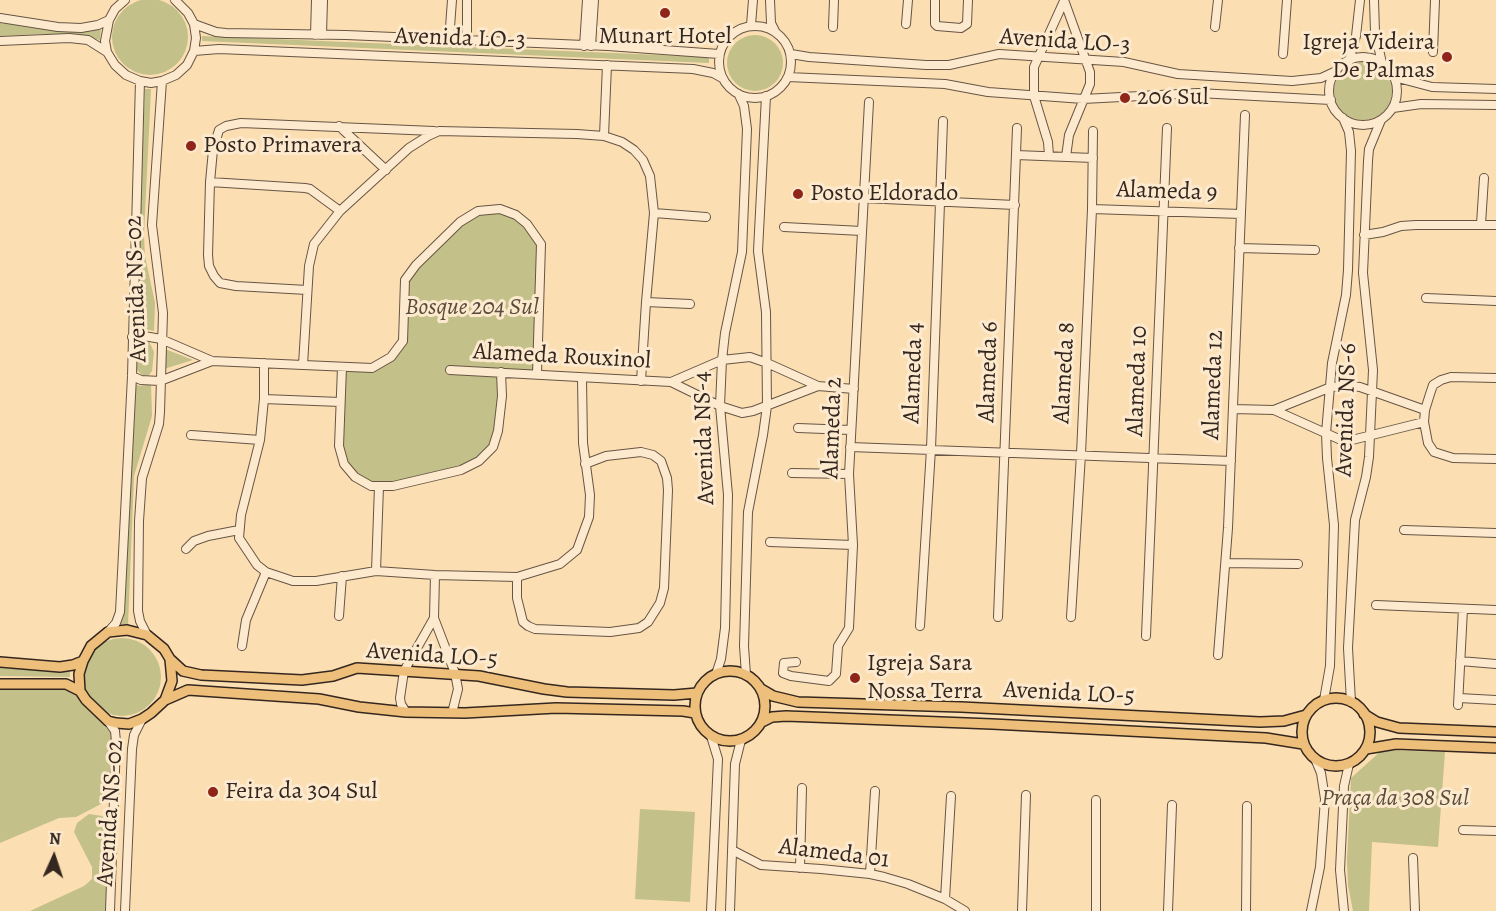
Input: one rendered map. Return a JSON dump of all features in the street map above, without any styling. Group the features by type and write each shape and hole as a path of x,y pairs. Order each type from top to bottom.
{"main road":[{"path":"0,684 66,684 80,691 95,711 108,721 129,724 142,719 165,700 172,681 170,659 164,649 147,634 127,630 108,632 91,646 83,661 79,674 80,691"},
{"name":"Avenida LO-5","path":"170,659 183,671 201,675 302,680 327,677 357,669 455,673 567,692 674,695 697,693"},
{"path":"0,662 60,667 83,661"},
{"path":"731,671 746,675 761,689 765,700 762,722 753,733 741,740 726,741 711,736 699,724 695,713 694,703 697,693 708,678 716,674 731,671"},
{"name":"Avenida LO-5","path":"761,689 773,696 798,702 961,707 1260,722 1284,721 1306,715"},
{"name":"Avenida LO-5","path":"165,700 182,691 195,691 319,699 359,707 406,712 452,713 556,708 695,713"},
{"path":"1364,714 1369,725 1370,737 1366,749 1349,764 1326,765 1316,760 1303,744 1302,724 1306,715 1314,706 1333,698 1351,702 1377,722 1399,728 1496,732"},
{"name":"Avenida LO-5","path":"762,722 772,717 786,716 992,724 1266,738 1303,744"},
{"path":"1366,749 1396,744 1496,748"}],"street":[{"path":"107,52 106,30 109,20 115,9 125,0"},
{"path":"0,40 69,38 88,40 107,52 115,65 126,75 140,81 162,81 176,75 187,64 194,51 196,38 194,24 189,13 175,0"},
{"path":"316,0 319,35"},
{"path":"319,35 324,0"},
{"path":"449,41 452,0"},
{"path":"467,0 467,41"},
{"path":"587,0 588,46"},
{"path":"588,46 594,0"},
{"path":"751,26 753,0"},
{"path":"770,0 771,23 791,54 788,77 782,86 766,96 750,98 739,95 729,88 718,67 722,44 729,35 751,26 763,26 775,31"},
{"path":"833,27 834,0"},
{"path":"906,24 908,0"},
{"path":"935,0 935,24 961,28 968,24 968,0"},
{"path":"1215,27 1218,0"},
{"path":"1283,54 1287,0"},
{"path":"1349,61 1356,36 1360,0"},
{"path":"1374,0 1375,32 1382,63"},
{"path":"1433,52 1435,0"},
{"path":"1049,156 1048,142 1034,96 1034,67 1064,1"},
{"path":"1064,1 1090,72 1090,84 1069,135 1065,157"},
{"path":"0,18 58,27 81,28 109,20"},
{"name":"Avenida LO-3","path":"194,24 226,33 588,46 719,54"},
{"name":"Avenida LO-3","path":"194,51 219,50 693,69 713,73 722,78"},
{"name":"Avenida LO-3","path":"791,54 926,65 949,65 999,54 1038,56 1124,62 1178,74 1292,81 1321,78 1336,71"},
{"path":"1360,58 1371,58 1382,63 1394,77 1397,92 1393,108 1381,120 1368,125 1355,124 1343,118 1335,110 1330,100 1331,80 1336,71 1349,61 1360,58"},
{"path":"604,136 607,65"},
{"path":"788,77 945,84 988,92 1083,99 1198,93 1330,100"},
{"path":"1394,77 1432,87 1496,89"},
{"name":"Avenida NS-02","path":"108,632 120,612 132,376 140,81"},
{"name":"Avenida NS-02","path":"147,634 138,611 139,521 142,478 159,424 163,313 152,225 162,81"},
{"name":"Avenida NS-4","path":"716,674 724,637 728,513 720,406 722,360 725,333 742,252 747,129 744,106 739,95"},
{"name":"Avenida NS-4","path":"746,675 744,646 748,513 763,435 766,406 766,312 758,251 766,96"},
{"name":"Alameda 2","path":"796,662 784,663 783,673 785,675 829,681 836,674 838,646 849,628 853,545 849,474 868,102"},
{"path":"1393,108 1421,104 1496,105"},
{"name":"Alameda 12","path":"1218,655 1226,563 1245,116"},
{"name":"Avenida NS-6","path":"1324,700 1330,666 1334,525 1326,433 1334,348 1346,295 1352,151 1349,132 1343,118"},
{"name":"Avenida NS-6","path":"1351,702 1348,648 1355,520 1366,477 1372,391 1372,356 1363,273 1364,236 1369,148 1381,120"},
{"name":"Alameda 4","path":"920,626 931,449 943,121"},
{"path":"307,290 220,283 209,266 210,182 217,137 219,130 226,126 241,123 604,136 622,142 634,150 643,160 653,190 654,213 641,381"},
{"path":"339,126 386,170"},
{"name":"Alameda 6","path":"998,617 1017,128"},
{"name":"Alameda 10","path":"1146,636 1167,128"},
{"path":"303,365 309,266 314,244 340,211 409,148 439,131"},
{"name":"Alameda 8","path":"1071,617 1081,454 1094,131"},
{"path":"1016,155 1093,158"},
{"path":"1481,224 1484,178"},
{"path":"210,182 305,188 317,193 340,211"},
{"path":"863,198 1015,205"},
{"path":"132,337 162,339 212,361 372,368 391,357 403,341 405,280 416,265 460,222 478,211 500,209 516,214 528,224 541,244 537,374"},
{"name":"Alameda 9","path":"1092,209 1241,214"},
{"path":"654,213 706,217"},
{"path":"1364,236 1408,225 1496,225"},
{"path":"784,227 862,231"},
{"path":"1239,248 1315,250"},
{"path":"1426,298 1496,302"},
{"path":"646,302 690,304"},
{"path":"671,382 722,360 750,357 818,386 854,389"},
{"path":"132,376 141,380 160,381 212,361"},
{"path":"264,363 264,399 260,440 245,495 239,538 266,573 292,581 316,581 376,571 517,577 560,564 576,550 589,517 590,495 582,428 582,379"},
{"path":"342,367 339,446 344,464 355,477 371,486 393,486 460,470 479,461 493,447 498,431 502,396 501,372"},
{"name":"Alameda Rouxinol","path":"450,370 537,374 582,379 671,382"},
{"path":"1496,378 1451,377 1441,380 1433,385 1424,422 1428,443 1434,452 1453,458 1496,459"},
{"path":"671,382 720,406 742,413 818,386"},
{"path":"1274,410 1331,387 1350,386 1372,391 1425,411"},
{"path":"264,399 340,402"},
{"path":"1233,409 1274,410 1348,441 1424,422"},
{"path":"798,428 851,430"},
{"path":"191,435 260,440"},
{"path":"850,447 1231,461"},
{"path":"517,577 517,598 523,622 535,629 610,632 639,628 648,622 660,603 664,588 668,490 667,478 661,461 653,455 641,452 606,456 585,464"},
{"path":"792,473 849,474"},
{"path":"376,571 379,486"},
{"path":"186,549 194,541 239,530"},
{"path":"1404,530 1496,533"},
{"path":"770,542 853,545"},
{"path":"1226,563 1298,564"},
{"path":"242,646 246,620 266,573"},
{"path":"435,575 434,618 455,673 458,689 452,713"},
{"path":"339,616 342,576"},
{"path":"1376,605 1496,610"},
{"path":"1463,609 1459,701 1496,700"},
{"path":"406,712 400,698 404,671 434,618"},
{"path":"1460,662 1496,664"},
{"name":"Avenida NS-02","path":"125,911 132,749 134,735 142,719"},
{"name":"Avenida NS-02","path":"108,721 115,731 116,742 110,911"},
{"path":"711,736 718,759 711,911"},
{"path":"730,911 735,765 741,740"},
{"path":"1311,911 1320,867 1325,799 1322,773 1316,760"},
{"path":"1344,911 1340,870 1344,786 1349,764"},
{"path":"800,868 802,788"},
{"path":"870,874 875,791"},
{"path":"1022,911 1026,795"},
{"path":"945,899 951,796"},
{"path":"1095,911 1096,800"},
{"path":"1168,911 1172,805"},
{"path":"1246,911 1247,806"},
{"path":"1463,830 1496,831"},
{"name":"Alameda 01","path":"732,850 761,865 870,874 908,884 945,899 965,911"},
{"path":"1413,858 1415,911"}],"green space":[{"path":"150,-1 165,2 177,10 185,22 188,37 185,52 177,64 165,72 150,75 135,72 123,64 115,52 112,37 115,22 123,10 135,2"},
{"path":"0,23 81,31 101,28 100,40 82,36 44,34 0,36"},
{"path":"755,35 766,37 775,43 781,52 783,63 781,74 775,83 766,89 755,91 744,89 735,83 729,74 727,63 729,52 735,43 744,37"},
{"path":"202,36 709,57 709,63 202,41"},
{"path":"1363,62 1374,64 1384,70 1390,80 1392,91 1390,102 1384,112 1374,118 1363,120 1352,118 1342,112 1336,102 1334,91 1336,80 1342,70 1352,64"},
{"path":"145,89 151,89 144,235 145,256 155,303 154,331 135,329"},
{"name":"Bosque 204 Sul","path":"500,209 516,215 541,244 537,374 501,373 493,447 461,470 371,486 355,477 339,446 342,367 372,367 391,357 403,341 405,280 416,265 478,211"},
{"path":"140,337 148,339 154,352 152,371 149,375 143,376 136,369 136,346"},
{"path":"165,349 193,360 164,369"},
{"path":"135,384 140,386 151,384 152,416 134,476 128,625 121,624"},
{"path":"122,638 137,641 149,650 158,662 161,677 158,692 149,704 137,713 122,716 107,713 95,704 86,692 83,677 86,662 95,650 107,641"},
{"path":"0,668 70,671 70,677 0,676"},
{"path":"66,685 79,693 113,731 113,788 103,803 76,817 59,818 0,843 0,686"},
{"name":"Praça da 308 Sul","path":"1382,750 1445,752 1438,847 1372,842 1369,911 1353,911 1348,885 1347,860 1351,778"},
{"path":"640,809 695,812 690,902 635,899"},
{"path":"89,814 102,816 111,827 107,911 30,911 84,886 92,879 92,867 74,832 77,823"}],"place":[{"name":"Munart Hotel","path":"665,13"},
{"name":"Igreja Videira De Palmas","path":"1447,57"},
{"name":"206 Sul","path":"1125,98"},
{"name":"Posto Primavera","path":"191,146"},
{"name":"Posto Eldorado","path":"798,194"},
{"name":"Igreja Sara Nossa Terra","path":"855,678"},
{"name":"Feira da 304 Sul","path":"213,792"}]}
